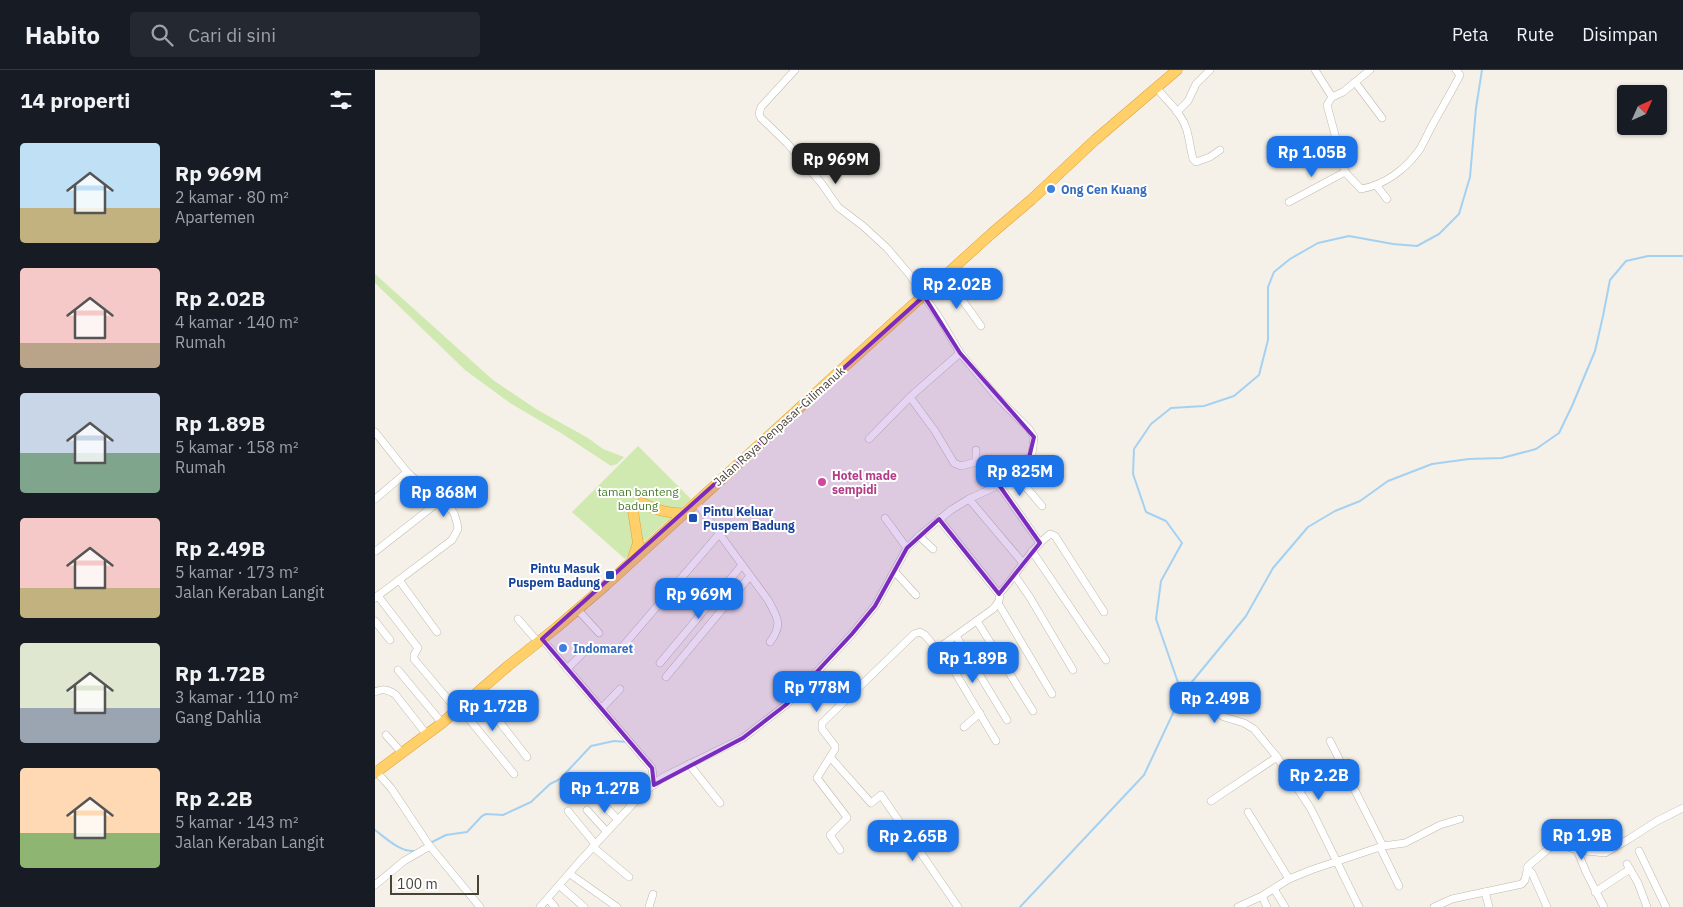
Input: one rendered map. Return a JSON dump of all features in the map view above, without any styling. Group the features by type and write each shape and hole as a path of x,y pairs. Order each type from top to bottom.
{"highway":[{"name":"Jalan Raya Denpasar-Gilimanuk","path":"376,771 442,723 632,561 1095,140 1177,70"},
{"path":"643,503 663,512 673,514 685,513"},
{"path":"632,561 638,543 633,511"}],"street":[{"path":"540,907 632,804 653,785 663,777 743,738 787,704 852,634 875,606 907,548 939,519 969,499 999,485 1015,474 1032,454 1033,437 1029,429 996,396 960,353 909,274 887,248 838,207 822,184 787,143 761,118 759,114 761,107 795,70"},
{"path":"1177,112 1187,101 1196,84 1210,70"},
{"path":"1315,70 1332,97"},
{"path":"1370,70 1343,92 1332,97 1327,104 1345,172 1361,189 1377,185 1401,171 1421,148 1460,75 1456,70"},
{"path":"1355,82 1382,118"},
{"path":"1157,88 1177,112 1187,130 1193,159 1196,162 1210,157 1220,150"},
{"path":"1289,202 1345,172"},
{"path":"1377,185 1387,199"},
{"path":"945,276 981,326"},
{"path":"869,439 910,397 960,353"},
{"path":"910,397 935,431 954,463 961,466 974,462 976,460 976,450"},
{"path":"375,432 407,472 449,507 457,522 458,529 455,538 377,597 418,648 414,659 514,774"},
{"path":"375,499 407,472"},
{"path":"1015,474 1042,506"},
{"path":"999,485 1040,543"},
{"path":"969,499 1023,563"},
{"path":"376,552 441,500"},
{"path":"696,502 768,600 777,616 777,633 770,642"},
{"path":"885,518 907,548"},
{"path":"937,646 956,636 993,610 1000,598 999,594 939,519"},
{"path":"623,646 719,534"},
{"path":"999,594 1015,576 1032,551 1050,534 1055,536 1104,612"},
{"path":"919,536 933,549"},
{"path":"1032,551 1105,660"},
{"path":"661,662 742,565"},
{"path":"895,572 916,595"},
{"path":"666,678 750,576"},
{"path":"1015,576 1073,670"},
{"path":"399,580 437,632"},
{"path":"998,603 1052,694"},
{"path":"577,609 599,633"},
{"path":"518,619 567,669 652,768 653,785"},
{"path":"375,620 390,640"},
{"path":"977,621 1033,711"},
{"path":"840,850 830,835 847,818 817,778 835,749 835,746 822,729 823,723 914,634 921,632 937,646 996,741"},
{"path":"956,636 1007,720"},
{"path":"567,669 588,648"},
{"path":"398,670 442,723"},
{"path":"375,692 383,689 395,694 427,735"},
{"path":"602,708 620,689"},
{"path":"477,693 527,757"},
{"path":"1203,698 1224,717 1244,723 1254,729 1277,757 1311,809 1359,907"},
{"path":"964,727 980,713"},
{"path":"386,735 402,753"},
{"path":"1330,741 1399,886"},
{"path":"1211,801 1277,757"},
{"path":"831,758 871,803 881,795 958,907"},
{"path":"689,764 720,802"},
{"path":"376,771 391,788 428,843 480,907"},
{"path":"599,800 618,820"},
{"path":"1439,906 1452,899 1522,884 1525,880 1527,868 1552,846 1559,844 1577,850 1605,852 1683,808"},
{"path":"587,810 607,832"},
{"path":"568,811 594,846 629,877"},
{"path":"1247,812 1289,879"},
{"path":"1237,907 1262,896 1289,879 1337,860 1381,846 1405,843 1440,825 1460,819"},
{"path":"375,885 428,843"},
{"path":"1577,850 1595,892 1604,907"},
{"path":"1639,851 1666,907"},
{"path":"1595,892 1629,867 1647,907"},
{"path":"1527,868 1532,873 1547,907"},
{"path":"570,874 617,907"},
{"path":"559,886 584,907"},
{"path":"1274,889 1285,907"},
{"path":"1485,892 1489,907"},
{"path":"649,907 653,894"},
{"path":"1262,896 1267,907"},
{"path":"547,899 555,907"}],"highlighted area":[{"path":"924,296 960,353 1034,437 1029,458 999,485 1040,543 999,594 939,519 907,548 875,606 852,634 787,704 743,738 654,785 652,768 542,639"}],"green space":[{"path":"375,274 493,380 536,409 588,438 603,449 624,457 617,464 611,466 561,433 510,403 465,370 375,283"},
{"name":"taman banteng badung","path":"638,446 691,499 625,559 572,512"}],"waterway":[{"path":"1182,694 1156,619 1161,581 1182,543 1166,521 1146,512 1133,474 1134,449 1151,424 1171,408 1204,406 1234,396 1259,375 1268,340 1268,287 1274,272 1290,259 1318,243 1349,236 1393,244 1417,246 1439,234 1459,214 1470,177 1476,108 1482,70"},
{"path":"1020,907 1144,775 1182,694 1246,616 1273,568 1308,527 1335,511 1360,501 1388,481 1432,464 1469,459 1502,458 1536,449 1559,433 1595,351 1610,280 1626,261 1648,256 1683,256"},
{"path":"430,843 446,835 467,832 486,814 503,815 531,802 550,784 560,779 591,746 614,741 627,742"},
{"path":"375,830 399,847 415,851"}],"place":[{"name":"Ong Cen Kuang","path":"1051,189"},
{"name":"Hotel made sempidi","path":"822,482"},
{"name":"Pintu Keluar Puspem Badung","path":"693,518"},
{"name":"Pintu Masuk Puspem Badung","path":"610,575"},
{"name":"Indomaret","path":"563,648"}]}
